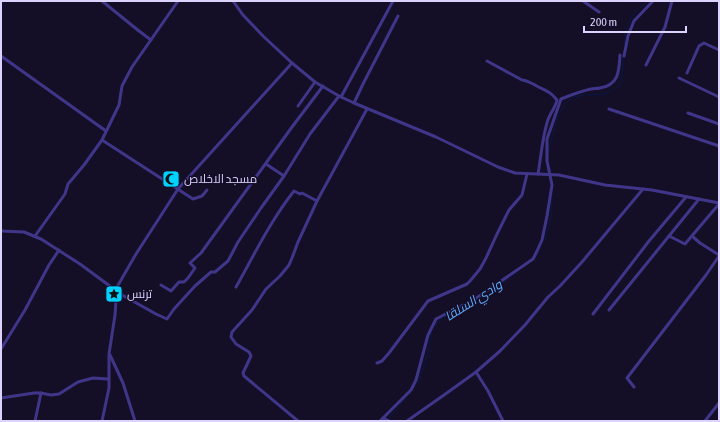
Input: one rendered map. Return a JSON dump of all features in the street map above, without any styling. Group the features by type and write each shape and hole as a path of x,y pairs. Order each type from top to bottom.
{"street":[{"path":"102,1 151,40"},
{"path":"35,236 65,194 68,184 102,140 119,105 122,86 132,67 178,1"},
{"path":"233,1 243,15 263,36 292,63 316,82 354,103 436,137 498,167 515,173 559,175 605,185 643,189 719,203 685,244 669,236"},
{"path":"1,231 24,232 35,236 80,264 122,295 156,314 167,319 169,318 174,309 194,286 211,272 215,272 228,261 238,242 284,176 310,134 340,96 393,1"},
{"path":"583,1 599,12"},
{"path":"382,420 411,390 416,380 428,335 436,319 472,301 533,259 542,240 552,185 547,161 547,139 561,99 592,88 601,88 613,84 634,20 653,1"},
{"path":"646,65 665,27 672,1"},
{"path":"354,103 398,16"},
{"path":"687,73 699,46 704,43 719,50"},
{"path":"1,56 106,131"},
{"path":"487,61 522,80 526,80 543,88 558,100 547,123 538,174"},
{"path":"102,421 109,388 109,354 115,315 117,287 136,254 178,189 292,63"},
{"path":"679,78 719,97"},
{"path":"298,106 316,82"},
{"path":"161,285 171,291 179,282 184,282 188,278 195,268 190,263 201,252 323,86"},
{"path":"298,421 244,376 243,373 251,356 250,352 236,344 231,337 232,332 252,310 266,289 280,276 288,265 317,201 325,189 367,108"},
{"path":"609,109 719,146"},
{"path":"688,113 719,124"},
{"path":"102,140 193,199 202,196 207,190"},
{"path":"266,164 284,176"},
{"path":"377,363 382,362 428,301 466,284 480,269 509,210 522,195 527,174"},
{"path":"407,421 476,372 500,351 525,325 540,305 582,262 643,189"},
{"path":"236,287 270,226 294,191 300,194 302,193 317,201"},
{"path":"593,314 649,241 686,197"},
{"path":"610,310 699,199"},
{"path":"634,387 626,378 719,256 692,236"},
{"path":"1,349 25,310 58,250"},
{"path":"109,354 123,383 136,421"},
{"path":"476,372 488,391 503,421"},
{"path":"1,398 41,393 51,395 58,394 78,382 93,378 108,378"},
{"path":"35,421 41,393"},
{"path":"705,421 719,403"},
{"path":"382,420 390,421"}],"waterway":[{"name":"وادي السلقا","path":"624,46 626,31 630,20 637,10 649,1"},
{"name":"وادي السلقا","path":"548,155 558,115 567,102 574,97 605,94 619,86 622,77 623,57"},
{"name":"وادي السلقا","path":"549,162 551,171"},
{"name":"وادي السلقا","path":"544,240 551,217 552,194"},
{"name":"وادي السلقا","path":"534,259 542,244"},
{"name":"وادي السلقا","path":"434,327 449,314 487,295 520,269"},
{"name":"وادي السلقا","path":"412,390 419,382 428,353 432,330"},
{"name":"وادي السلقا","path":"388,419 409,394"}],"place":[{"name":"مسجد الاخلاص","path":"171,179"},
{"name":"ترنس","path":"114,294"}]}
